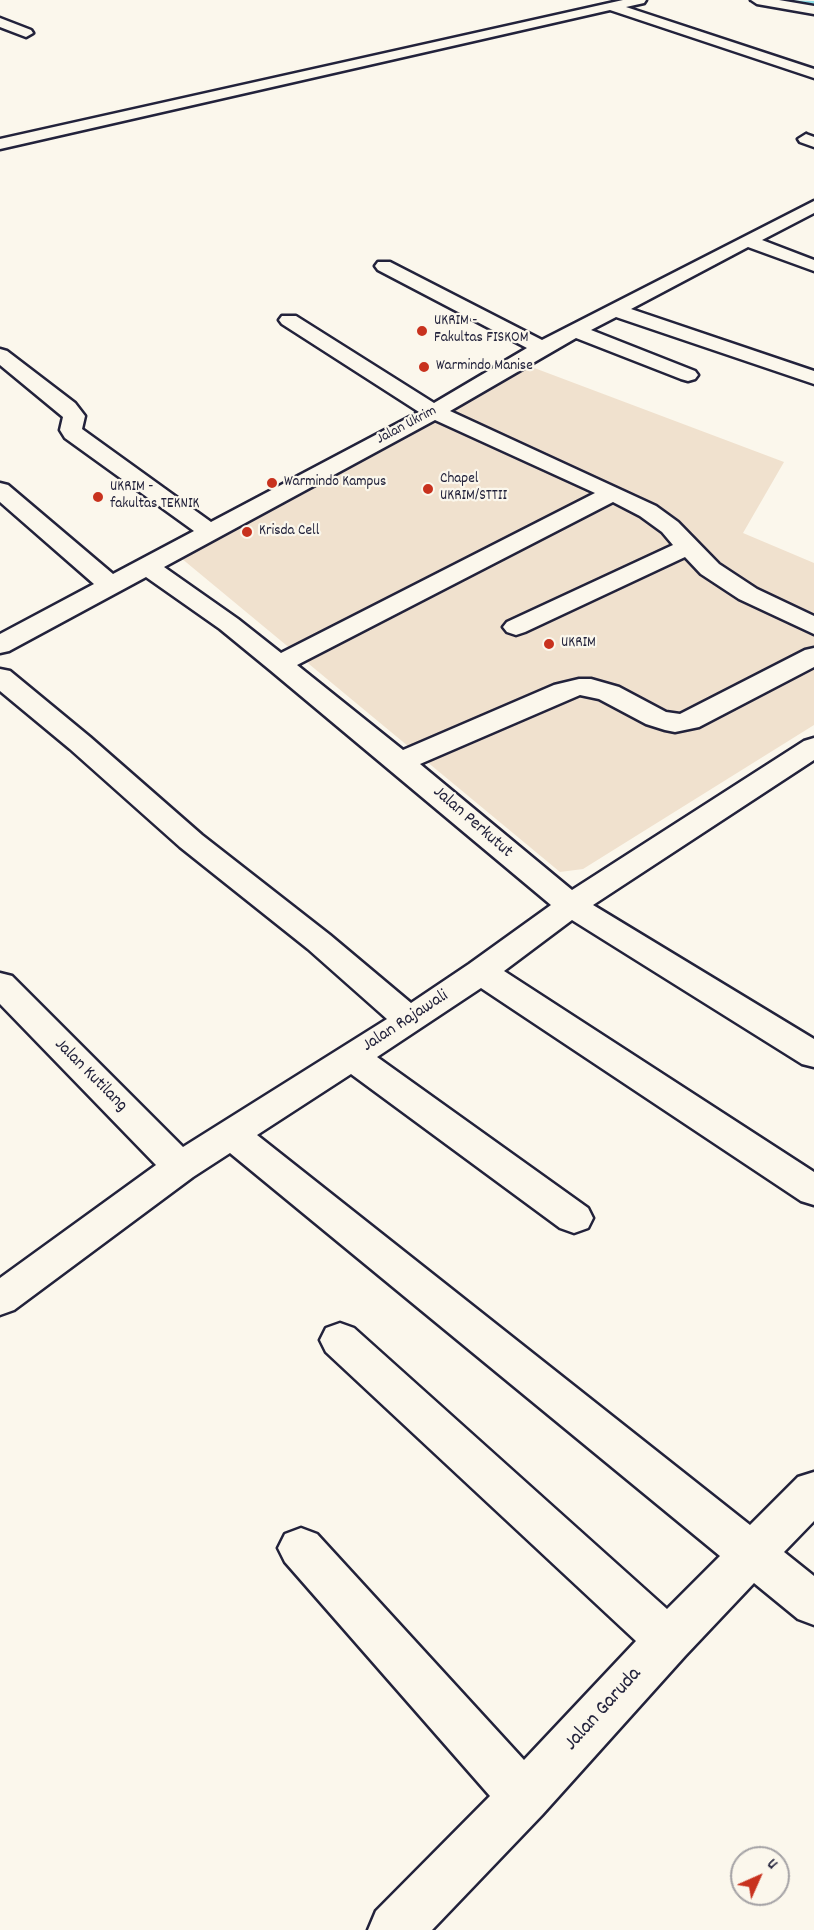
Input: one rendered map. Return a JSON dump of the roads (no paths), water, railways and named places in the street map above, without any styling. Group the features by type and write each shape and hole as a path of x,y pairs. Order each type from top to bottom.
{"street":[{"path":"591,0 814,74"},
{"path":"0,144 640,0"},
{"path":"757,0 814,10"},
{"path":"0,22 26,33"},
{"name":"Jalan Ukrim","path":"0,645 109,584 147,566 434,412 542,348 814,206"},
{"path":"748,242 814,266"},
{"path":"384,266 542,348"},
{"path":"615,310 814,378"},
{"path":"289,320 434,412 648,511 670,527 710,569 748,594 814,626"},
{"path":"575,331 688,375"},
{"path":"0,355 67,408 74,416 71,430 73,434 210,532"},
{"path":"0,490 109,584"},
{"path":"279,663 613,493"},
{"path":"516,627 688,548"},
{"name":"Jalan Perkutut","path":"147,566 230,624 279,663 571,905 814,1055"},
{"path":"400,762 579,687 591,687 609,693 656,718 675,724 689,721 814,656"},
{"path":"0,678 80,743 192,841 319,942 410,1020"},
{"name":"Jalan Rajawali","path":"0,1299 230,1133 410,1020 481,972 571,905 814,747"},
{"path":"481,972 814,1191"},
{"name":"Jalan Kutilang","path":"0,984 180,1167"},
{"path":"352,1057 574,1218"},
{"path":"230,1133 814,1604"},
{"path":"340,1340 668,1640"},
{"name":"Jalan Garuda","path":"395,1930 524,1797 668,1640 814,1491"},
{"path":"302,1548 524,1797"}],"waterway":[{"path":"784,0 814,5"}],"place":[{"name":"UKRIM - Fakultas FISKOM","path":"422,331"},
{"name":"Warmindo Manise","path":"424,367"},
{"name":"Warmindo Kampus","path":"272,483"},
{"name":"Chapel UKRIM/STTII","path":"428,489"},
{"name":"UKRIM - fakultas TEKNIK","path":"98,497"},
{"name":"Krisda Cell","path":"247,532"},
{"name":"UKRIM","path":"549,644"}]}
